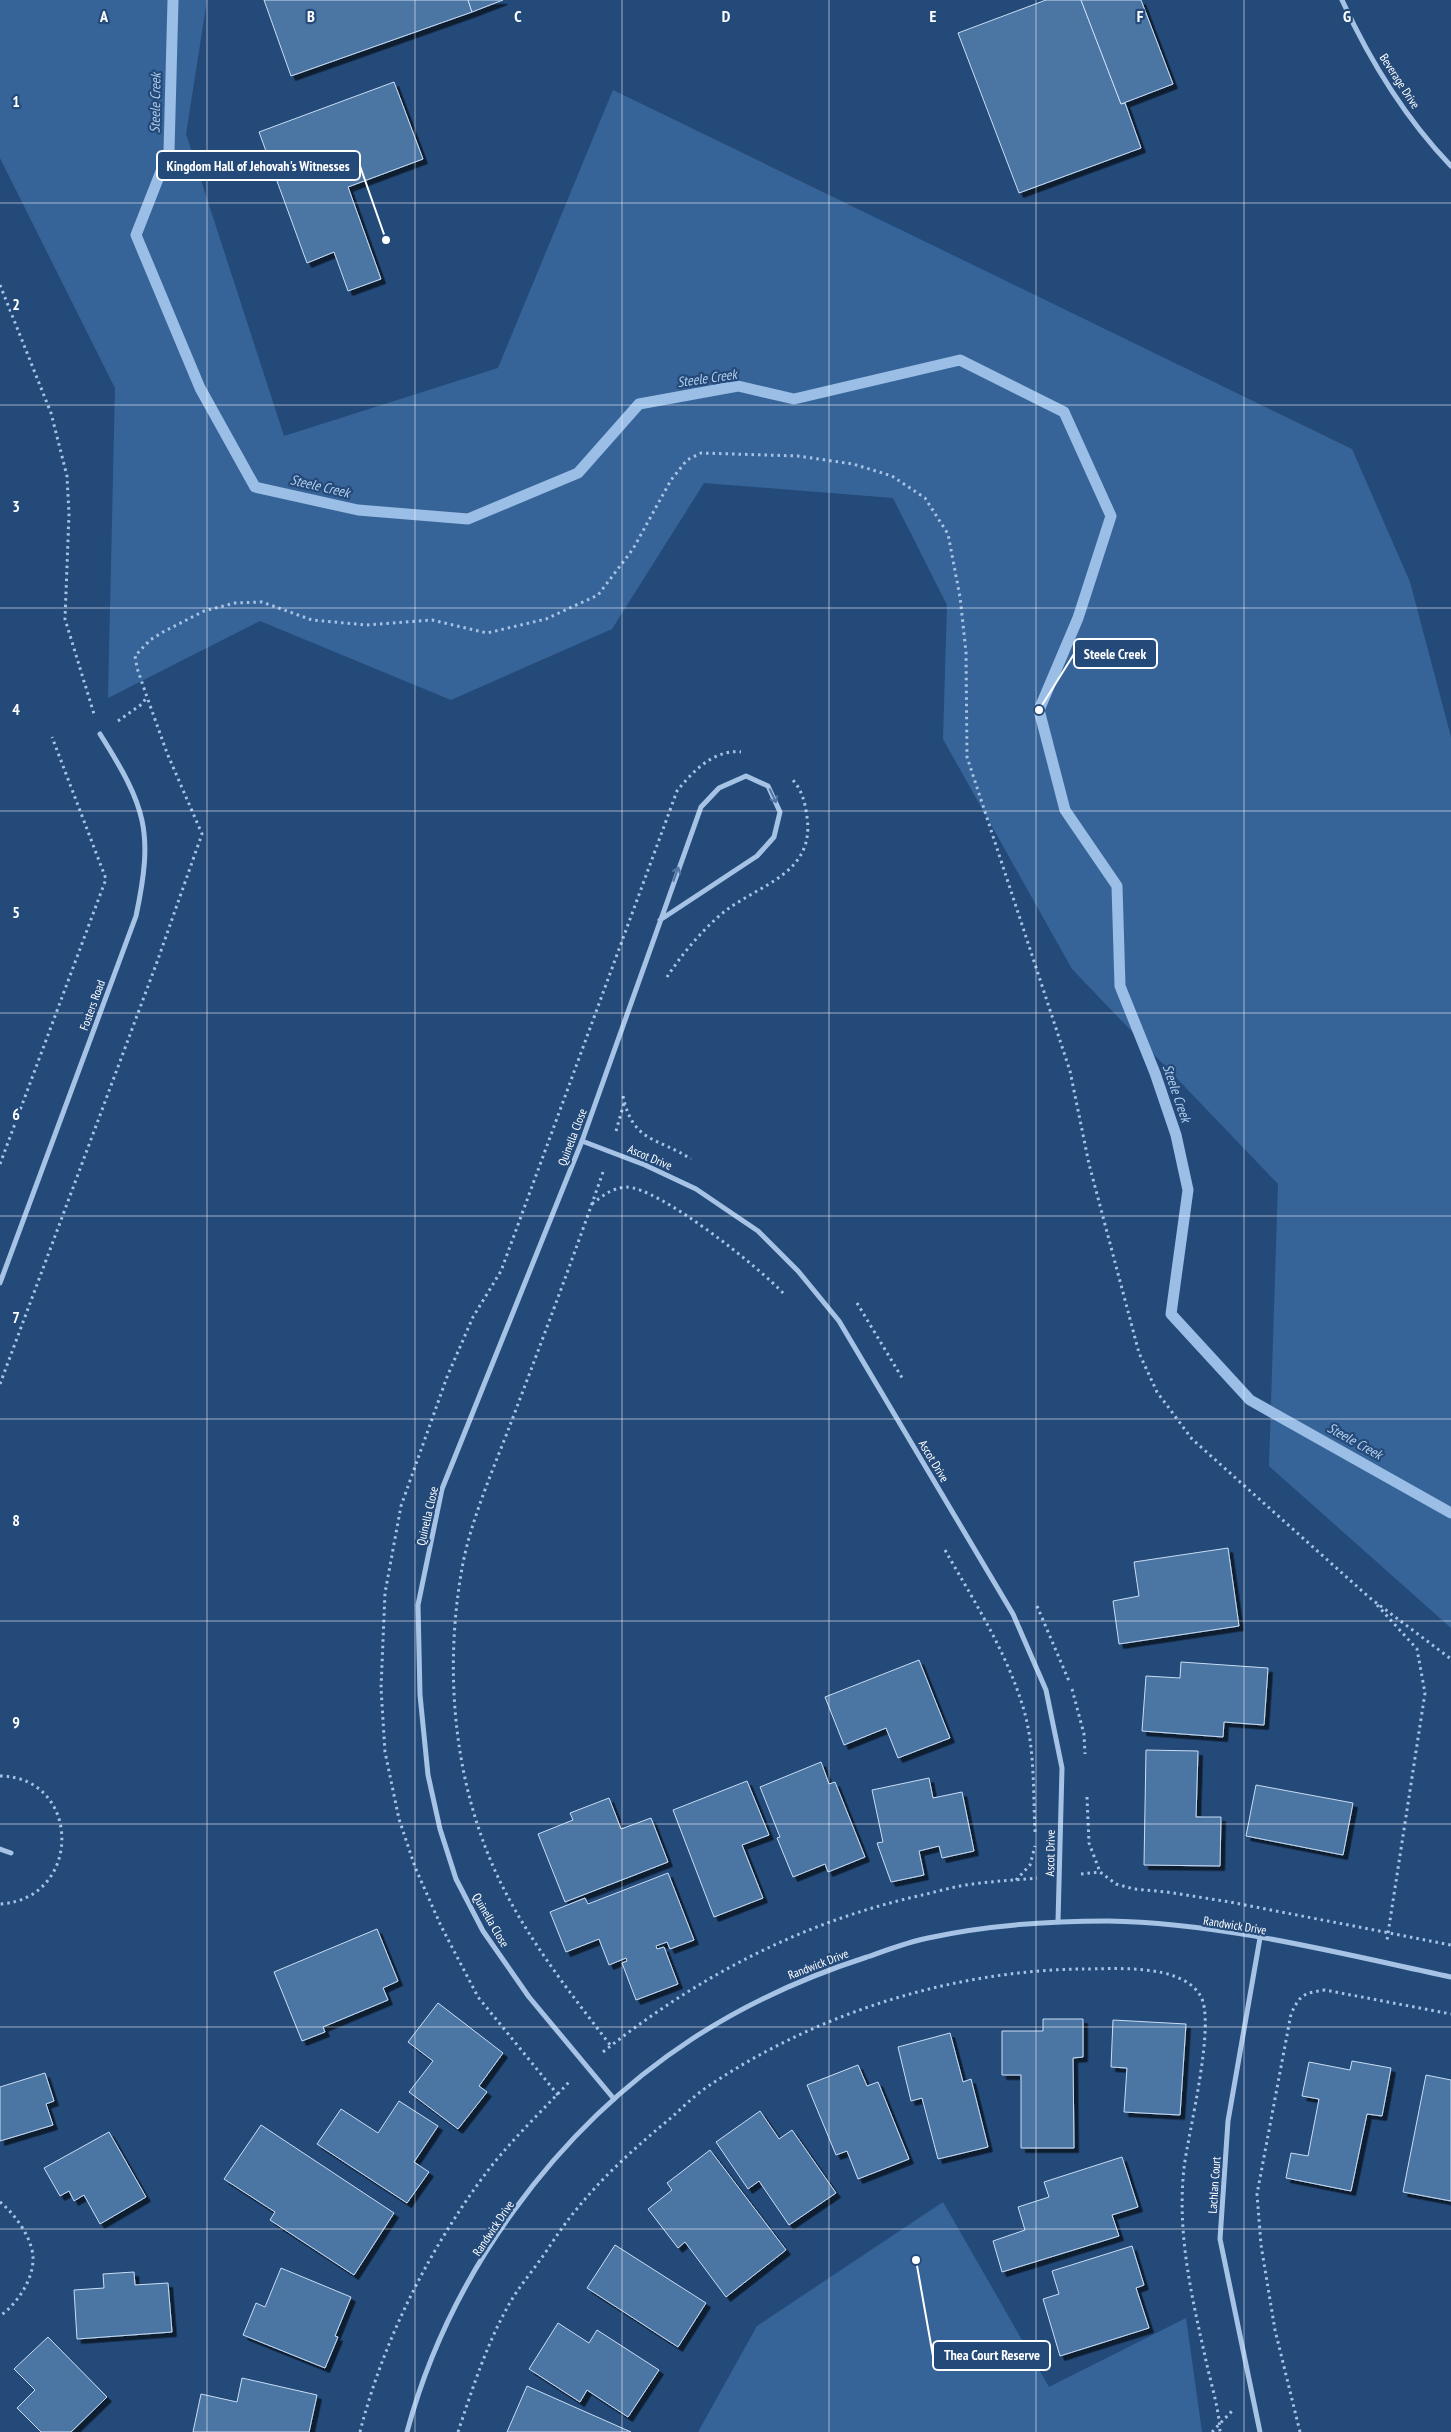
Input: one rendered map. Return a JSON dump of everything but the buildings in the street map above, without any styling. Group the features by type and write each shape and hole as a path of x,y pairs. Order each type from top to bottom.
{"street":[{"name":"Beverage Drive","path":"1342,0 1374,60 1400,103 1451,166"},
{"name":"Fosters Road","path":"0,1283 136,916 142,887 146,861 142,817 126,775 100,734"},
{"name":"Quinella Close","path":"614,2099 524,1990 483,1931 456,1879 440,1829 428,1775 420,1695 418,1605 442,1489 582,1141 660,920 702,806 719,788 746,776 768,786 780,812 774,837 757,856 660,920"},
{"name":"Ascot Drive","path":"582,1141 645,1165 696,1189 758,1231 798,1271 839,1321 1013,1614 1046,1690 1062,1768 1058,1922"},
{"path":"0,1849 11,1853"},
{"name":"Randwick Drive","path":"407,2432 426,2369 448,2320 475,2272 537,2182 614,2099 692,2039 742,2009 815,1975 927,1938 1012,1924 1058,1922 1155,1923 1260,1938 1451,1977"},
{"name":"Lachlan Court","path":"1260,1938 1228,2121 1220,2239 1260,2432"}],"path":[{"path":"0,285 51,413 67,476 69,514 65,619 100,734 142,704 147,697 135,656 150,640 204,610 236,603 262,602 312,620 367,625 432,620 487,633 546,619 598,595 633,549 671,480 687,460 701,453 798,456 853,464 892,476 925,498 948,534 960,597 966,652 968,757 1070,1071 1089,1164 1139,1353 1157,1392 1192,1439 1370,1598 1451,1659"},
{"path":"0,1164 106,878 52,737"},
{"path":"558,2095 478,1997 441,1926 415,1867 399,1819 385,1752 381,1688 385,1593 401,1506 444,1386 473,1317 501,1271 677,791 694,770 710,759 734,752 749,754"},
{"path":"663,983 678,960 725,912 795,866 806,845 808,823 805,799 798,785 791,778"},
{"path":"622,1094 631,1122 646,1137 694,1160"},
{"path":"611,2046 542,1956 512,1903 482,1839 466,1782 455,1720 455,1620 464,1561 486,1490 592,1205 624,1102"},
{"path":"592,1205 616,1189 628,1187 640,1190 686,1215 724,1242 787,1298"},
{"path":"856,1302 905,1382"},
{"path":"943,1547 987,1624 1010,1671 1024,1708 1032,1753 1035,1835"},
{"path":"1370,1598 1417,1650 1425,1693 1384,1963"},
{"path":"1034,1601 1044,1618 1068,1674 1084,1734 1085,1762"},
{"path":"0,1776 15,1776 38,1787 55,1808 64,1837 59,1862 48,1881 31,1894 11,1903 0,1904"},
{"path":"1086,1790 1089,1843 1100,1872 1116,1884 1134,1889 1230,1902 1451,1945"},
{"path":"1016,1880 1030,1865 1035,1844"},
{"path":"360,2432 398,2321 437,2248 484,2176 586,2065 611,2046 705,1979 788,1937 879,1905 972,1884 1100,1872"},
{"path":"458,2432 472,2389 507,2307 575,2210 632,2150 708,2086 805,2031 870,2007 962,1981 1040,1970 1098,1969 1164,1972 1180,1977 1200,1994 1205,2006 1206,2024 1197,2099 1184,2168 1182,2230 1192,2296 1220,2432"},
{"path":"1300,2432 1275,2330 1261,2245 1257,2194 1291,2014 1297,2000 1306,1992 1325,1990 1451,2014"},
{"path":"0,2202 22,2224 33,2258 26,2288 12,2308 0,2316"}],"shaded area":[{"path":"0,0 207,0 186,134 284,436 498,368 613,90 1352,449 1410,582 1451,737 1451,1628 1269,1466 1278,1184 1072,969 943,739 947,605 893,498 704,483 612,629 451,700 260,621 108,698 115,388 0,158"},
{"path":"943,2202 1049,2387 1186,2318 1202,2432 698,2432 757,2326"}],"waterway":[{"name":"Steele Creek","path":"173,0 169,151 136,235 200,388 255,487 358,510 468,519 578,473 639,404 738,386 794,399 960,360 1064,412 1111,516 1078,618 1039,710 1065,810 1117,886 1120,986 1155,1073 1176,1135 1188,1190 1171,1314 1250,1400 1451,1513"}],"place":[{"name":"Kingdom Hall of Jehovah's Witnesses","path":"386,240"},
{"name":"Steele Creek","path":"1039,710"},
{"name":"Thea Court Reserve","path":"916,2260"}]}
